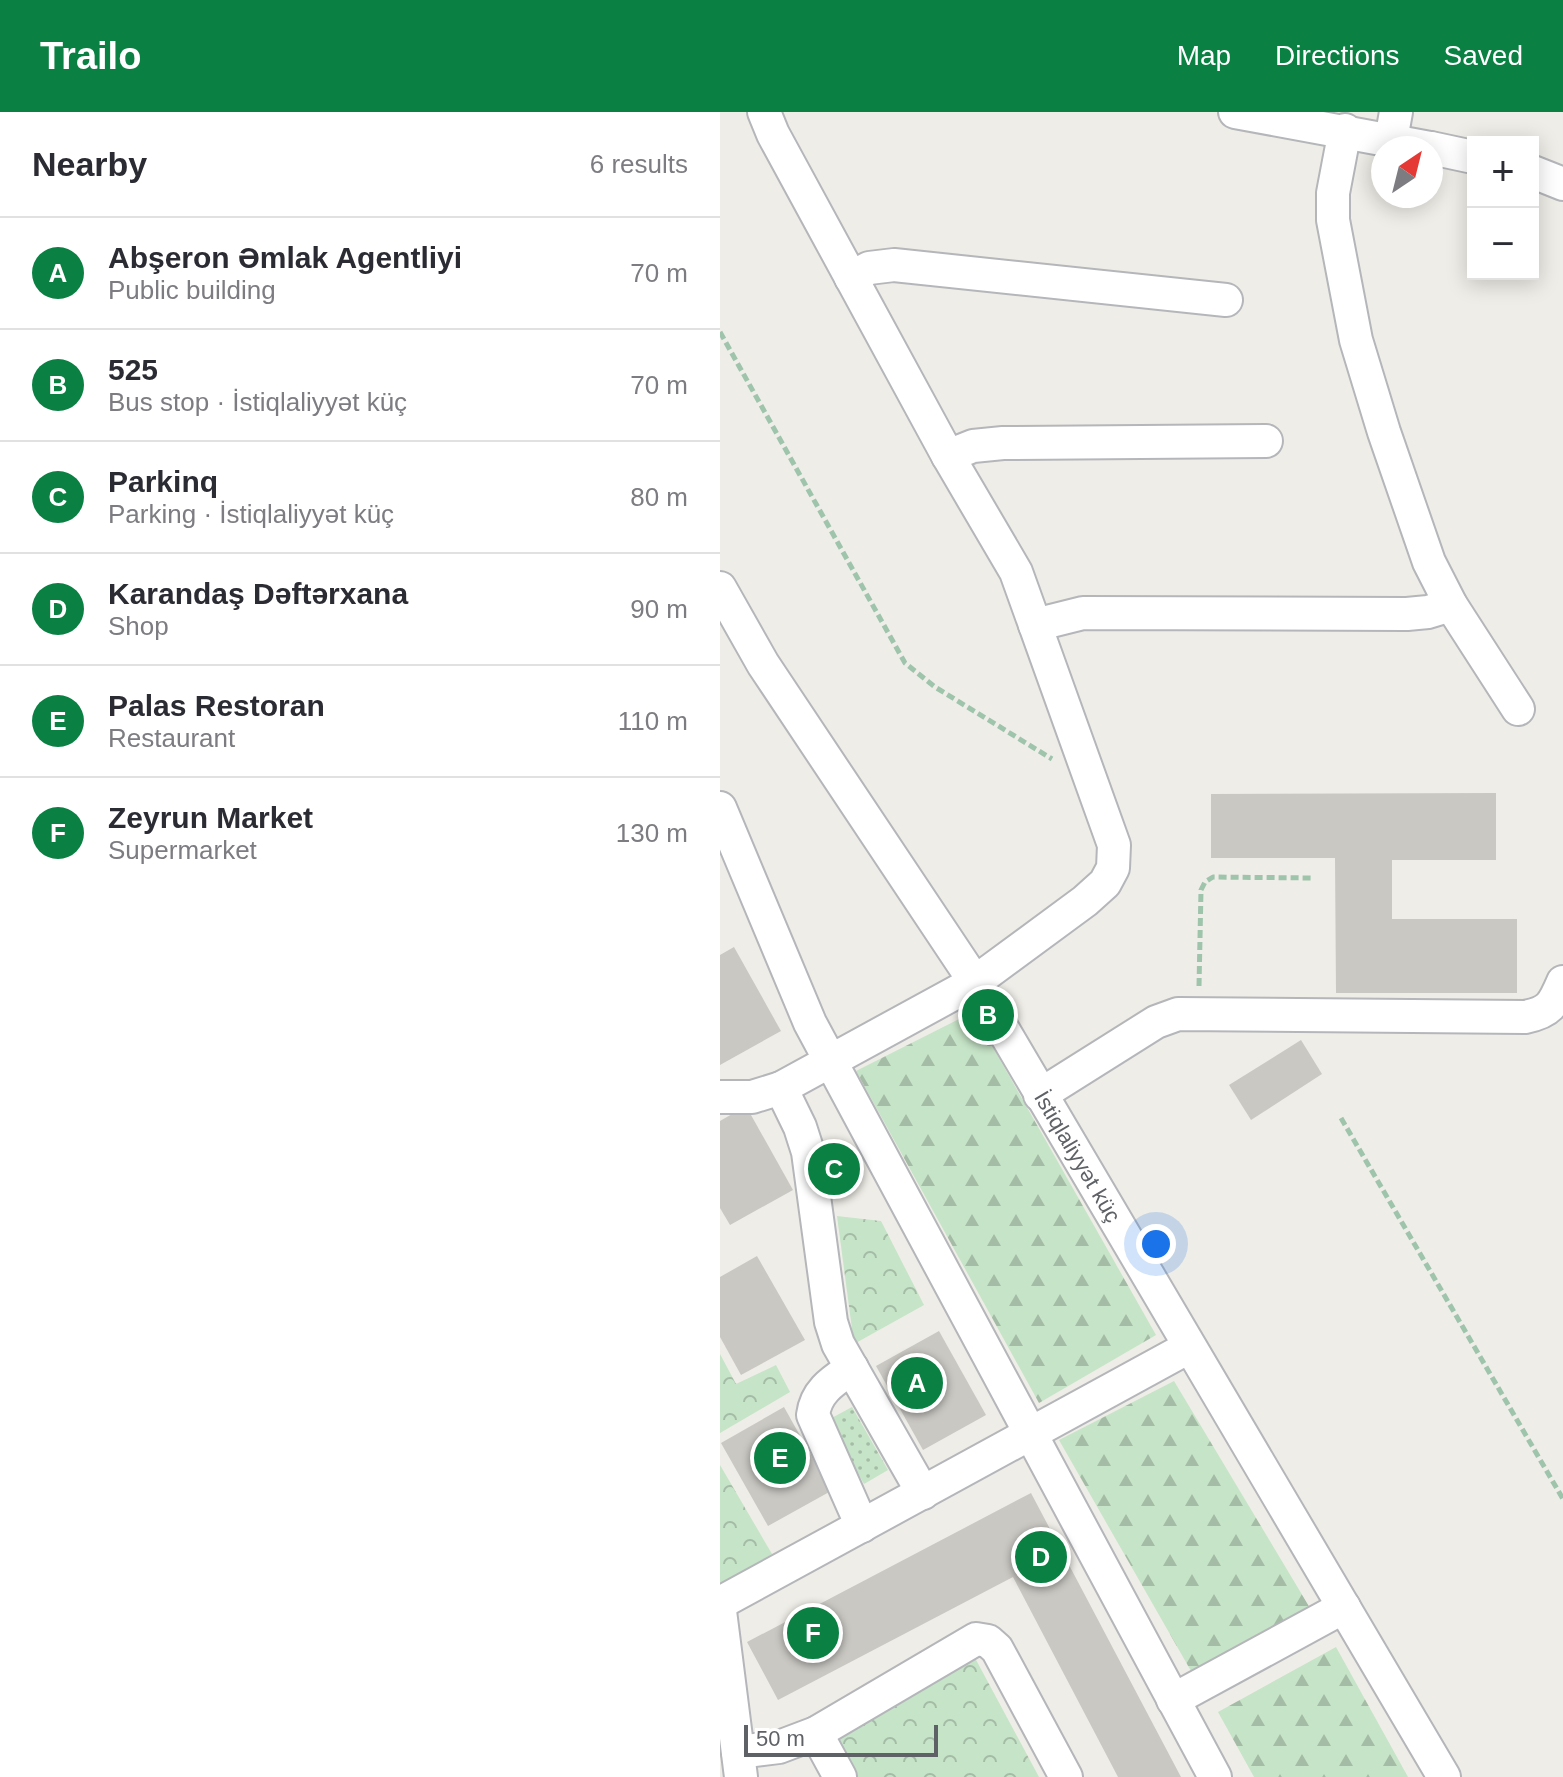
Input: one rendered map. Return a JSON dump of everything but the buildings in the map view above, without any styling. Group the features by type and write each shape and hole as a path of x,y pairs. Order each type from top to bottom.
{"street":[{"path":"720,1097 752,1097 781,1088 975,982 1105,883 1113,868 1114,845 1026,595 1005,549 948,456 773,134 764,112"},
{"path":"1235,112 1345,130 1393,126"},
{"path":"1345,130 1333,193 1333,220 1356,340 1429,562 1451,605 1518,709"},
{"path":"1443,151 1467,156"},
{"path":"1539,174 1563,184"},
{"path":"851,278 869,268 894,265 1226,300"},
{"path":"948,456 973,446 1003,443 1266,441"},
{"name":"İstiqlaliyyət küç","path":"720,588 763,664 975,982 1444,1777"},
{"path":"1035,625 1083,613 1407,614 1451,605"},
{"path":"720,808 803,1009 829,1061 1215,1777"},
{"path":"1040,1095 1156,1022 1178,1014 1525,1017 1543,1013 1555,1000 1563,982"},
{"path":"781,1088 808,1152 831,1322 838,1344 923,1493"},
{"path":"720,1603 1189,1347"},
{"path":"852,1368 827,1385 814,1403 813,1415 862,1526"},
{"path":"1173,1700 1344,1607"},
{"path":"720,1611 740,1764 816,1733 976,1639 988,1641 997,1649 1066,1777"},
{"path":"816,1733 840,1777"}],"path":[{"path":"720,332 905,663 935,687 1067,768 1087,771"},
{"path":"1198,1015 1201,890 1205,882 1213,877 1312,878"},
{"path":"1341,1118 1563,1499"}],"green space":[{"path":"973,1012 1156,1335 1039,1403 856,1071"},
{"path":"837,1216 881,1221 924,1305 854,1344"},
{"path":"720,1354 736,1384 776,1365 790,1392 720,1433"},
{"path":"1174,1381 1310,1608 1191,1671 1059,1440"},
{"path":"852,1407 888,1470 864,1484 828,1420"},
{"path":"720,1465 772,1554 723,1584 720,1582"},
{"path":"1336,1647 1408,1777 1254,1777 1218,1712"},
{"path":"975,1658 1039,1777 857,1777 834,1733"}],"place":[{"name":"525","path":"988,1015"},
{"name":"Parkinq","path":"834,1169"},
{"name":"Abşeron Əmlak Agentliyi","path":"917,1383"},
{"name":"Palas Restoran","path":"780,1458"},
{"name":"Karandaş Dəftərxana","path":"1041,1557"},
{"name":"Zeyrun Market","path":"813,1633"}]}
